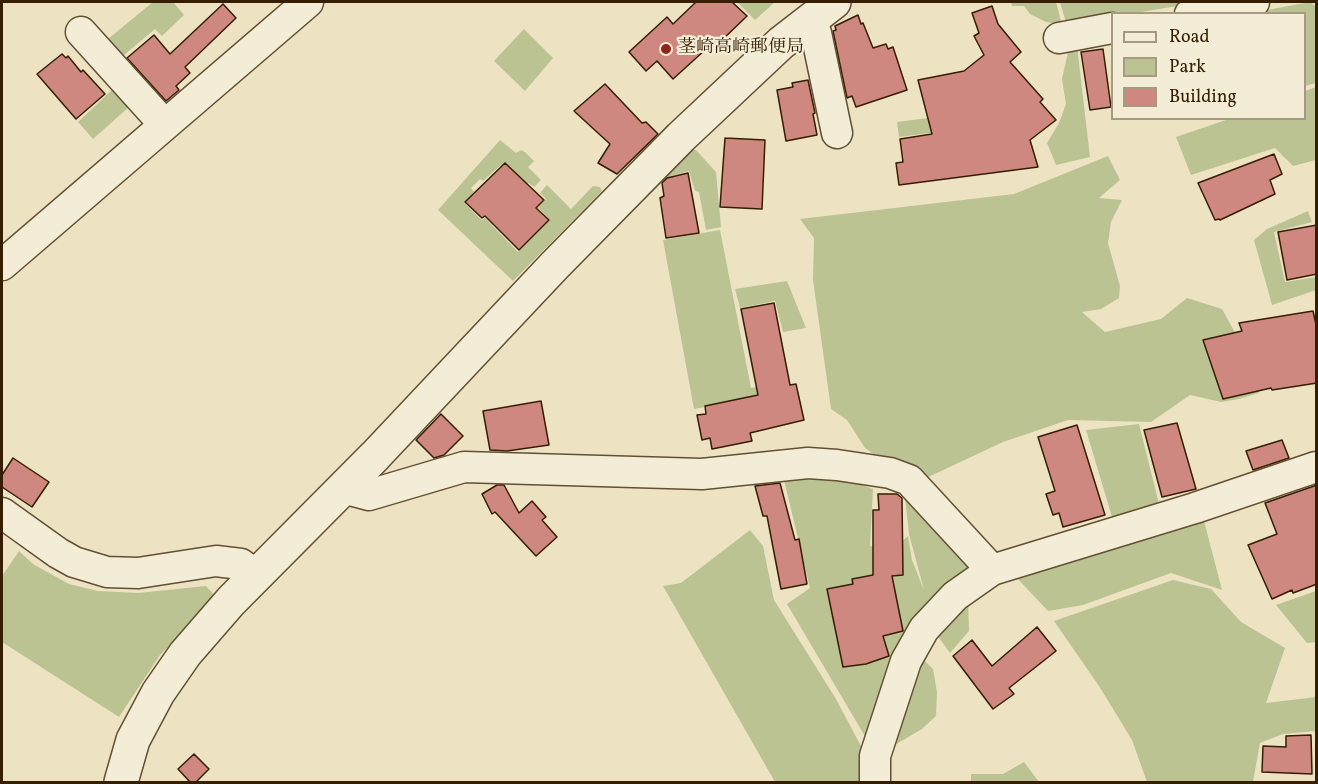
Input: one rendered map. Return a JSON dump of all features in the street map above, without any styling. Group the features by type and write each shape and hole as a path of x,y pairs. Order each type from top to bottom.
{"street":[{"path":"2,265 308,2"},
{"path":"1201,12 1254,2"},
{"path":"823,11 816,33 837,133"},
{"path":"121,783 133,740 158,693 185,654 256,575 343,488 681,136 732,88 823,11"},
{"path":"1059,38 1111,28"},
{"path":"81,32 164,124"},
{"path":"343,488 369,495 464,467 702,474 808,464 837,465 890,473 909,480 992,570"},
{"path":"875,783 875,756 906,661 924,629 955,596 992,570 1195,508 1317,466"},
{"path":"2,513 58,554 74,562 107,572 138,573 216,561 241,564 256,575"}],"green space":[{"path":"153,2 173,2 184,15 162,36 155,29 123,56 108,39"},
{"path":"737,2 775,2 755,20"},
{"path":"1011,2 1056,2 1062,25 1046,22 1030,14 1024,6 1012,6"},
{"path":"1060,2 1202,2 1141,12 1111,12 1111,18 1067,26"},
{"path":"1310,2 1315,6 1316,83 1306,86 1306,12 1267,12 1267,10"},
{"path":"524,29 553,58 525,91 494,61"},
{"path":"1070,43 1077,46 1090,157 1056,165 1047,143 1059,123 1066,104 1062,79"},
{"path":"1316,87 1316,160 1293,166 1275,148 1191,175 1176,137 1226,120 1306,120 1306,91"},
{"path":"114,88 130,106 93,139 78,122"},
{"path":"990,110 992,125 899,137 897,122"},
{"path":"500,140 516,153 521,150 525,152 534,161 528,167 541,180 534,187 529,183 523,187 501,165 471,188 474,192 464,203 482,220 485,218 518,252 550,220 538,208 546,199 540,193 547,185 571,209 593,186 600,187 602,191 513,281 438,210"},
{"path":"691,150 696,150 716,172 721,227 706,230 699,192 695,191 689,171 671,176 670,181 660,183"},
{"path":"1108,156 1120,180 1099,198 1122,200 1111,222 1108,243 1120,286 1119,298 1101,309 1082,312 1105,332 1161,319 1187,298 1222,309 1243,347 1259,393 1221,402 1190,395 1151,422 1068,420 1003,442 922,480 886,463 865,448 847,420 831,409 813,280 814,238 800,219 1014,194"},
{"path":"1308,211 1312,222 1274,232 1285,282 1316,277 1316,290 1272,305 1254,240 1267,229"},
{"path":"720,230 751,388 763,386 765,396 694,409 663,240"},
{"path":"787,281 806,328 783,332 775,301 740,308 735,289"},
{"path":"1139,424 1159,504 1112,517 1086,430"},
{"path":"842,478 873,489 870,546 893,549 908,536 912,560 924,590 909,534 904,488 971,569 888,671 866,738 787,604 810,588 784,480"},
{"path":"1202,513 1222,590 1171,573 1083,605 1048,611 1016,577"},
{"path":"750,530 763,546 774,600 836,699 863,750 862,780 859,782 775,782 663,586 681,583"},
{"path":"19,551 33,564 69,584 98,591 138,593 206,586 216,597 160,655 119,717 2,642 2,576"},
{"path":"1173,580 1211,589 1241,622 1285,648 1266,703 1316,697 1316,731 1283,734 1260,743 1253,782 1147,782 1132,740 1099,686 1054,621"},
{"path":"1316,591 1316,642 1307,643 1276,605"},
{"path":"968,599 969,631 950,653 934,631"},
{"path":"922,658 933,669 937,692 936,716 922,729 888,749"},
{"path":"1024,762 1039,782 971,782 971,774 1003,774"}],"building":[{"path":"696,2 732,2 747,16 719,43 716,40 673,79 657,61 646,71 629,52 667,17 673,24"},
{"path":"223,4 236,18 185,67 190,73 176,86 179,90 166,101 127,58 154,35 170,54"},
{"path":"992,6 998,24 1021,52 1010,62 1043,99 1040,102 1056,120 1030,140 1038,167 899,185 896,163 903,162 900,139 932,134 918,80 964,71 984,55 974,36 979,33 972,13"},
{"path":"858,15 873,48 886,44 888,49 893,47 907,90 856,107 852,96 847,98 833,31 836,30 835,26"},
{"path":"1103,49 1111,107 1090,110 1081,52"},
{"path":"62,54 66,58 68,56 81,72 83,70 105,94 76,119 37,74"},
{"path":"808,80 817,135 786,141 777,90 793,87 792,83"},
{"path":"605,84 642,123 646,122 658,134 617,174 598,163 610,144 574,111"},
{"path":"725,138 765,140 762,209 720,207"},
{"path":"1274,154 1282,174 1270,180 1275,194 1220,220 1215,220 1198,183"},
{"path":"505,163 544,200 536,208 549,220 519,250 485,216 482,218 465,202"},
{"path":"688,173 699,233 666,238 660,198 664,196 662,183 667,178"},
{"path":"1317,225 1317,274 1287,280 1278,232"},
{"path":"774,303 790,385 796,384 804,420 750,433 752,441 712,449 710,438 702,440 697,415 706,414 705,406 758,395 741,309"},
{"path":"1313,311 1317,329 1317,383 1272,390 1271,388 1223,399 1203,340 1242,331 1239,323"},
{"path":"541,401 549,445 507,451 490,450 483,411"},
{"path":"441,414 463,436 444,455 434,458 416,440"},
{"path":"1177,423 1196,489 1162,497 1144,430"},
{"path":"1077,425 1105,515 1063,527 1059,513 1053,515 1046,494 1055,491 1038,437"},
{"path":"1282,440 1289,458 1253,470 1246,451"},
{"path":"13,458 49,482 32,507 2,487 2,475"},
{"path":"780,483 795,540 799,539 807,584 781,589 767,516 763,516 755,486"},
{"path":"497,485 504,485 519,513 532,501 546,517 542,520 557,537 536,556 495,512 492,514 482,494"},
{"path":"1317,485 1317,584 1293,593 1292,590 1272,599 1248,545 1277,534 1265,503"},
{"path":"878,494 897,494 902,498 903,575 892,576 903,631 883,636 889,656 866,664 843,667 827,589 853,584 852,579 873,575 873,510 879,510"},
{"path":"1037,627 1056,651 1009,688 1014,694 993,709 953,656 972,640 992,666"},
{"path":"1311,735 1312,774 1262,772 1263,746 1286,747 1286,736"},
{"path":"194,754 209,769 195,783 191,783 178,769"}],"place":[{"name":"茎崎高崎郵便局","path":"666,49"}]}
